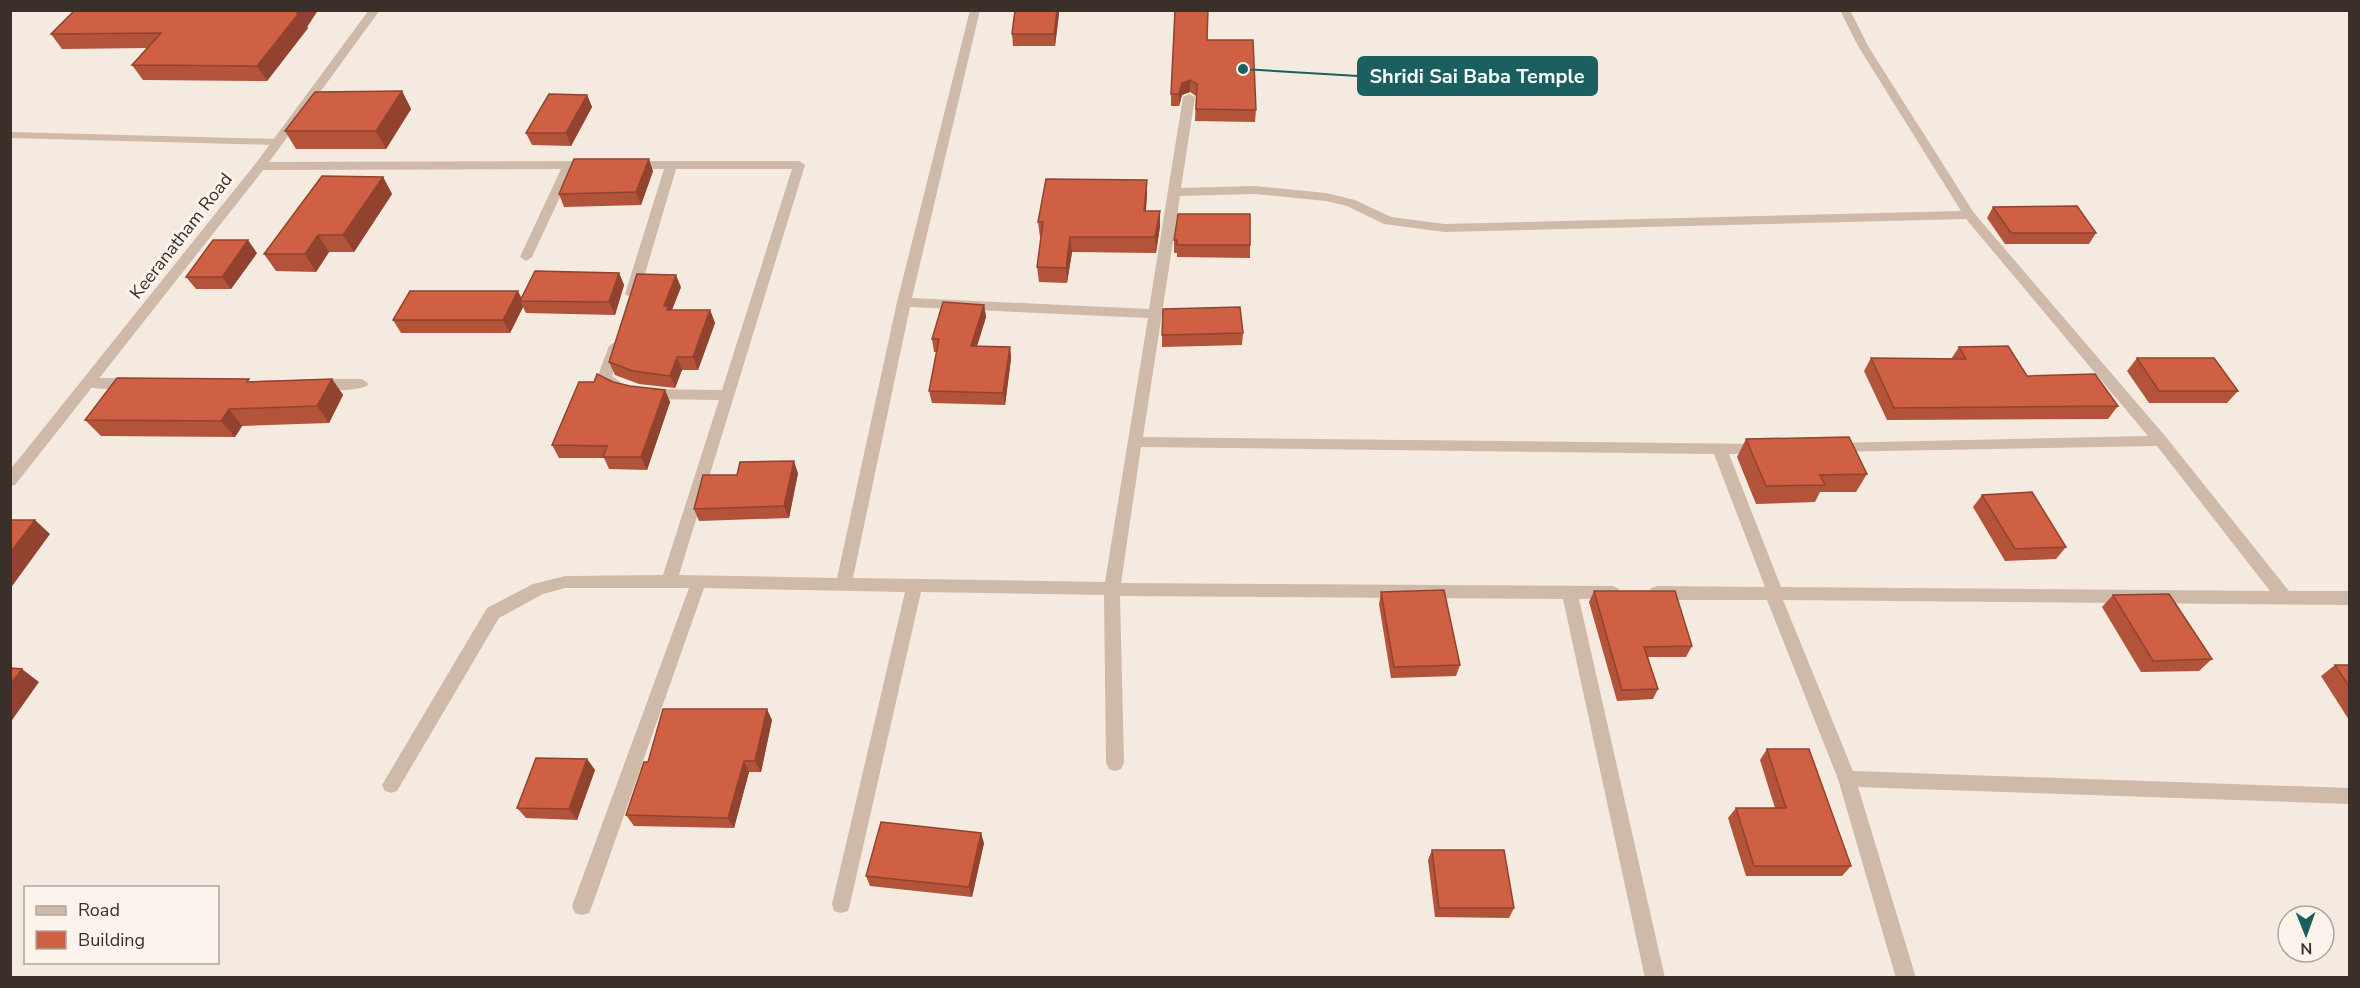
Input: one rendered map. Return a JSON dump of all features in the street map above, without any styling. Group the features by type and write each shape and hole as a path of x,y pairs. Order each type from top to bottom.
{"street":[{"name":"Keeranatham Road","path":"10,481 260,166 375,10"},
{"path":"844,584 904,302 975,10"},
{"path":"1845,10 1863,46 1969,215 2161,441 2284,597"},
{"path":"1115,763 1112,589 1189,97"},
{"path":"10,135 278,142"},
{"path":"526,257 569,165"},
{"path":"627,311 671,165"},
{"path":"260,166 799,165 669,581"},
{"path":"1174,192 1255,190 1326,197 1351,203 1388,221 1445,228 1969,215"},
{"path":"904,302 1155,315"},
{"path":"620,332 604,378 620,388 639,394 726,395"},
{"path":"88,383 147,384"},
{"path":"303,384 363,384"},
{"path":"1816,448 2161,441"},
{"path":"1135,442 1780,449"},
{"path":"1720,450 1776,594 1775,600 1847,779 1906,978"},
{"path":"582,906 699,581"},
{"path":"391,785 493,613 539,589 565,582 699,581 1112,589 2349,598"},
{"path":"841,903 915,585"},
{"path":"1570,593 1655,978"},
{"path":"1847,779 2349,796"}],"building":[{"path":"75,10 299,10 297,13 299,13 257,66 132,65 161,33 51,34"},
{"path":"1015,10 1057,10 1054,34 1012,34"},
{"path":"1175,10 1208,10 1207,40 1253,40 1256,110 1196,109 1197,84 1190,80 1182,83 1179,94 1171,94"},
{"path":"402,91 376,131 285,131 315,92"},
{"path":"549,94 587,95 566,133 526,133"},
{"path":"574,159 649,159 636,192 559,194"},
{"path":"322,176 383,177 343,235 318,235 305,254 264,254"},
{"path":"1046,179 1147,180 1144,211 1160,211 1155,237 1070,237 1066,268 1037,267 1043,222 1038,222"},
{"path":"2077,206 2096,233 2011,233 1993,207"},
{"path":"1178,214 1250,214 1250,245 1177,245 1177,240 1174,240"},
{"path":"213,240 248,240 222,277 186,277"},
{"path":"535,271 619,273 609,302 520,301"},
{"path":"637,274 676,275 664,306 668,306 667,310 710,310 693,357 677,357 670,376 633,371 609,362"},
{"path":"410,291 518,291 503,320 393,320"},
{"path":"943,302 984,305 971,346 1010,347 1003,393 929,391 939,339 932,339"},
{"path":"1240,307 1243,333 1162,335 1163,309"},
{"path":"2008,346 2027,376 2095,374 2118,406 1894,408 1871,358 1966,359 1959,347"},
{"path":"2137,358 2214,358 2238,391 2159,391"},
{"path":"597,374 613,382 630,386 665,390 641,457 603,457 607,446 552,445 579,382 594,382"},
{"path":"117,378 249,379 247,382 332,379 317,406 229,409 221,421 85,420"},
{"path":"1849,437 1867,474 1820,475 1825,485 1766,486 1746,439"},
{"path":"794,461 784,506 694,509 703,475 737,475 740,462"},
{"path":"2032,492 2066,547 2015,549 1982,495"},
{"path":"10,520 35,520 10,553"},
{"path":"1444,590 1460,665 1394,667 1381,592"},
{"path":"1594,591 1675,591 1692,646 1644,647 1658,689 1622,690"},
{"path":"2169,594 2212,659 2153,661 2113,595"},
{"path":"2335,665 2349,665 2349,686"},
{"path":"10,668 22,669 10,685"},
{"path":"663,709 767,709 755,761 744,761 728,818 626,815 644,762 648,762"},
{"path":"1767,749 1809,749 1851,866 1754,866 1736,808 1786,808"},
{"path":"536,758 587,759 569,809 517,808"},
{"path":"881,822 981,833 969,887 866,876"},
{"path":"1432,850 1504,850 1514,908 1439,908"}],"place":[{"name":"Shridi Sai Baba Temple","path":"1243,69"}]}
